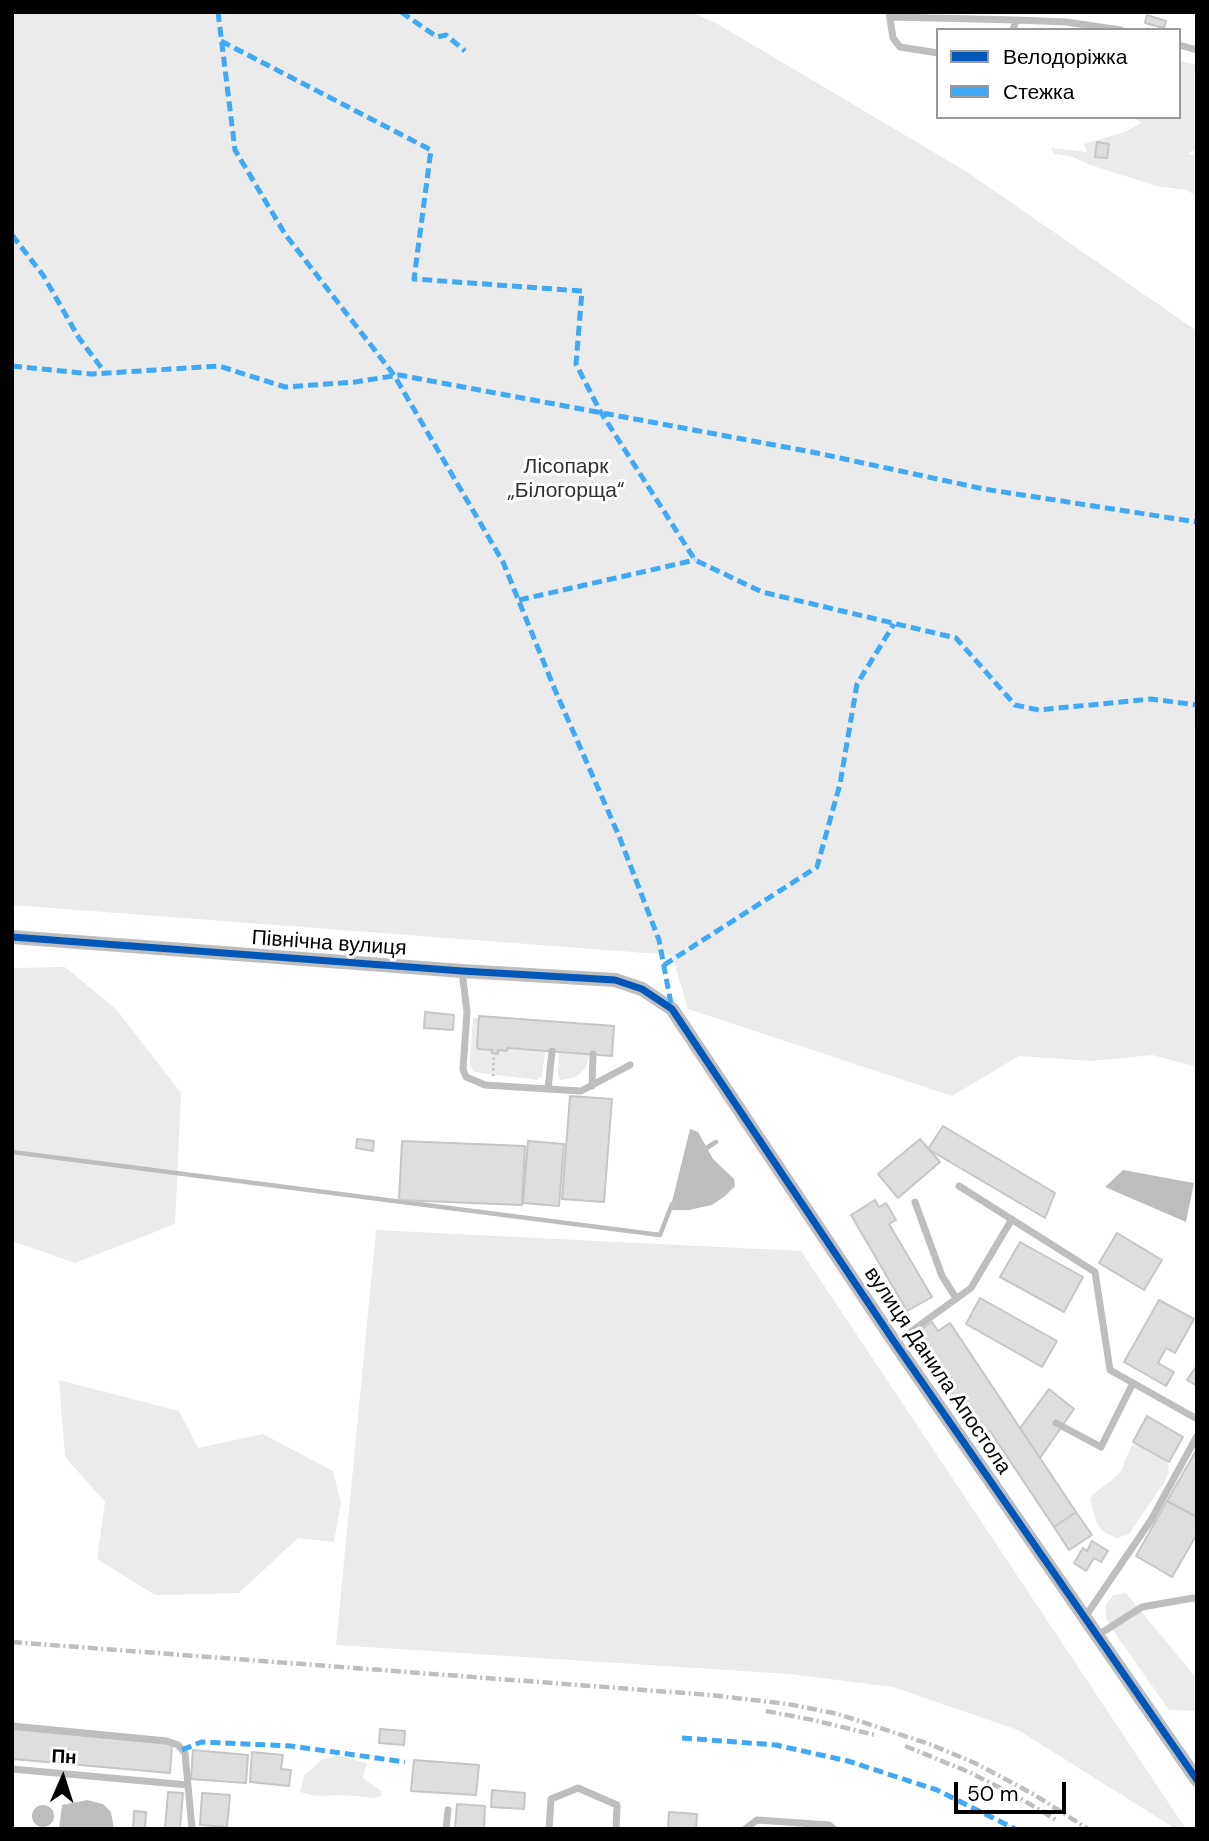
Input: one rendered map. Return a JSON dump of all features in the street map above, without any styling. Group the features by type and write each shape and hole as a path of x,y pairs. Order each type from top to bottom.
{"street":[{"name":"Північна вулиця","path":"12,937 615,980 642,989"},
{"name":"вулиця Данила Апостола","path":"642,989 672,1010 895,1343 1197,1780"}],"lane":[{"path":"936,53 900,47 893,38 890,15 1016,20 1092,28"},
{"path":"1014,28 1016,20"},
{"path":"461,971 467,1012 463,1069 466,1077 492,1086 581,1091 630,1065"},
{"path":"548,1089 552,1051"},
{"path":"592,1086 593,1054"},
{"path":"959,1186 1095,1272 1110,1370 1197,1419"},
{"path":"915,1202 943,1276 956,1298"},
{"path":"895,1343 971,1288 1012,1219"},
{"path":"1056,1423 1101,1447 1133,1383"},
{"path":"1085,1617 1151,1520 1197,1436"},
{"path":"1097,1636 1142,1607 1197,1599"},
{"path":"12,1726 167,1741 178,1745 185,1754 192,1829"},
{"path":"12,1769 188,1785"},
{"path":"548,1829 551,1799 578,1788 617,1805 616,1829"},
{"path":"446,1829 448,1810"},
{"path":"745,1829 757,1820 829,1825 834,1829"}],"path":[{"path":"492,1086 494,1055"}],"green space":[{"name":"Лісопарк „Білогорща“","path":"12,12 691,12 716,23 967,172 1197,331 1197,1067 1152,1055 1093,1061 1019,1056 952,1096 688,1009 672,955 12,905"},
{"path":"1181,61 1197,65 1197,148 1188,154 1197,156 1197,196 1186,190 1157,186 1073,157 1054,154 1051,148 1087,152 1084,144 1125,132 1142,122 1134,119 1181,119"},
{"path":"65,967 116,1009 181,1093 175,1224 75,1263 12,1241 12,968"},
{"path":"473,1018 479,1018 492,1053 498,1054 498,1050 507,1048 545,1051 542,1076 537,1080 474,1072 470,1065"},
{"path":"559,1052 589,1054 586,1068 574,1078 560,1080"},
{"path":"376,1230 801,1251 1186,1829 1176,1829 1018,1730 893,1687 790,1674 336,1645"},
{"path":"59,1380 179,1411 198,1448 263,1434 333,1471 341,1503 334,1542 298,1538 239,1593 155,1595 97,1559 105,1502 65,1457"},
{"path":"1141,1439 1167,1459 1169,1472 1129,1534 1117,1538 1105,1533 1097,1524 1090,1500 1092,1495 1121,1471 1131,1447"},
{"path":"1126,1593 1197,1679 1197,1709 1194,1711 1169,1710 1112,1629 1106,1618 1105,1606 1113,1595"},
{"path":"336,1755 367,1763 363,1778 380,1790 382,1795 375,1798 316,1796 300,1792 304,1776 321,1760"}],"shaded area":[{"path":"690,1129 698,1132 713,1159 734,1179 735,1186 712,1205 689,1210 670,1210"},
{"path":"1123,1170 1194,1183 1186,1222 1105,1187"},
{"path":"87,1800 103,1804 111,1812 114,1829 59,1829 62,1805"},
{"path":"43,1805 53,1812 54,1816 47,1826 43,1827 33,1820 32,1816 39,1806"}],"building":[{"path":"1147,15 1166,21 1164,28 1145,23"},
{"path":"1097,142 1109,144 1107,158 1095,157"},
{"path":"425,1012 454,1015 453,1030 424,1028"},
{"path":"479,1016 614,1026 612,1056 507,1048 507,1051 498,1050 498,1054 492,1053 492,1050 478,1049"},
{"path":"570,1096 612,1099 604,1202 562,1199"},
{"path":"943,1126 1055,1193 1045,1218 928,1149"},
{"path":"357,1139 374,1141 373,1151 356,1148"},
{"path":"920,1139 940,1162 898,1198 878,1174"},
{"path":"402,1141 525,1146 522,1205 399,1200"},
{"path":"528,1141 564,1144 559,1206 523,1203"},
{"path":"875,1200 879,1207 886,1203 896,1220 889,1224 932,1297 907,1311 851,1215"},
{"path":"1117,1233 1162,1260 1144,1290 1099,1263"},
{"path":"1020,1242 1083,1277 1064,1312 1000,1277"},
{"path":"980,1298 1057,1341 1042,1367 966,1324"},
{"path":"1159,1300 1194,1319 1175,1353 1166,1348 1158,1363 1174,1372 1166,1386 1124,1362"},
{"path":"932,1322 938,1331 950,1323 1076,1512 1054,1527 990,1431 979,1438 920,1349 928,1344 919,1331"},
{"path":"1197,1365 1197,1386 1187,1380"},
{"path":"1049,1389 1074,1409 1040,1458 1020,1428"},
{"path":"1147,1416 1183,1437 1169,1462 1133,1442"},
{"path":"1197,1449 1197,1517 1167,1501"},
{"path":"1167,1501 1197,1517 1197,1534 1172,1577 1136,1556"},
{"path":"1076,1512 1092,1535 1069,1550 1054,1527"},
{"path":"1092,1541 1108,1551 1101,1562 1094,1558 1086,1571 1074,1563 1083,1548 1087,1551"},
{"path":"12,1729 172,1744 170,1773 12,1759"},
{"path":"380,1729 405,1731 404,1745 379,1743"},
{"path":"193,1750 248,1755 246,1783 191,1779"},
{"path":"252,1752 283,1755 281,1769 291,1770 289,1786 250,1782"},
{"path":"414,1760 479,1765 476,1795 411,1791"},
{"path":"492,1790 525,1793 524,1809 491,1807"},
{"path":"168,1792 183,1793 180,1829 165,1829"},
{"path":"202,1793 230,1795 227,1827 200,1825"},
{"path":"457,1804 485,1806 484,1829 455,1829"},
{"path":"134,1811 146,1812 145,1829 133,1829"},
{"path":"669,1812 697,1814 696,1829 668,1828"}],"waterway":[{"path":"702,1151 716,1142"},
{"path":"12,1152 660,1235 672,1204"}],"railway":[{"path":"12,1642 710,1695 788,1704 838,1714 932,1745 977,1764 1035,1795 1088,1829"},
{"path":"766,1711 875,1735"},
{"path":"905,1746 969,1772 1058,1821"}],"marked path":[{"path":"218,12 235,150 285,234 394,375 503,562 619,836 659,940 672,1009"},
{"path":"401,12 437,37 446,35 465,51"},
{"path":"221,41 431,150 414,279 582,291 576,364 600,411 695,560 762,592 956,638 1015,705 1039,710 1151,699 1197,705"},
{"path":"12,235 43,275 79,338 106,374"},
{"path":"12,366 92,374 219,366 285,387 355,382 399,375 812,452 984,489 1197,522"},
{"path":"519,600 695,560"},
{"path":"664,965 817,867 840,784 857,684 894,624"},
{"path":"682,1738 776,1745 848,1761 937,1790 1015,1829"},
{"path":"182,1750 201,1742 291,1746 405,1762"}],"cycle path":[{"path":"12,937 615,980 642,989 672,1009 895,1343 1197,1780"}]}
